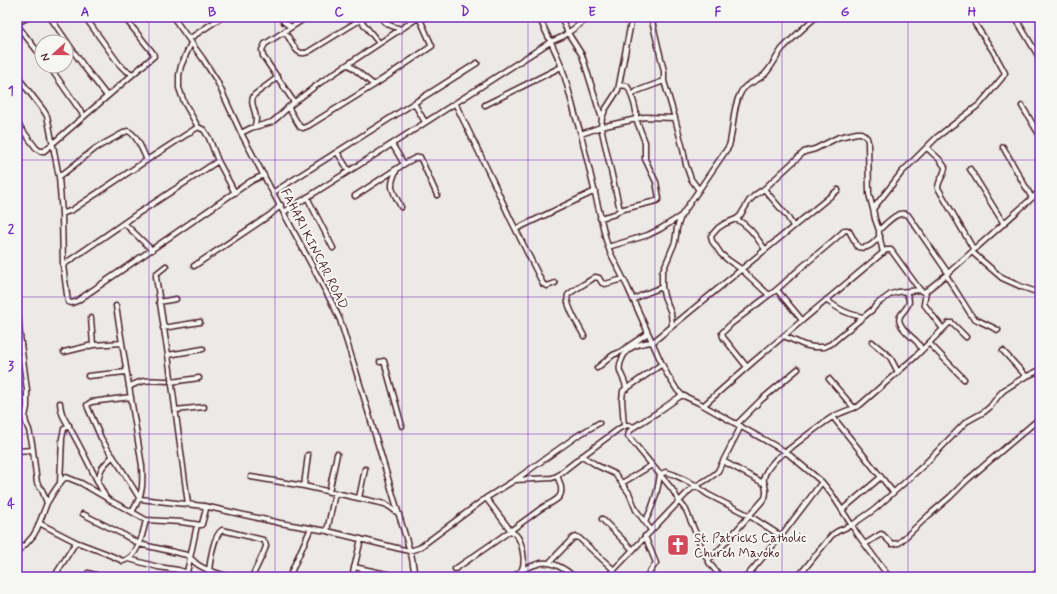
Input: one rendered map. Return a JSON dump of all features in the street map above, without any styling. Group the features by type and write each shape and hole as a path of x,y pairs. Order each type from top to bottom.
{"street":[{"path":"29,17 17,24 34,46"},
{"path":"50,17 85,68 107,96"},
{"path":"85,17 119,64 125,70 133,74"},
{"path":"17,123 38,151 44,151 154,56 124,17"},
{"name":"FAHARI KINCAR ROAD","path":"172,17 203,59 217,82 241,133 281,205 326,290 340,320 412,558 415,577"},
{"path":"222,17 190,41 181,66 178,80 179,88 198,127 204,130 209,138 218,161 235,193"},
{"path":"280,17 291,27"},
{"path":"294,102 263,56 262,50 265,44 307,17"},
{"path":"380,17 390,26 401,29"},
{"path":"241,133 255,126 272,122 288,107 294,102 401,29 413,19 419,17 432,46 374,85 308,126 303,128 300,127 288,107"},
{"path":"538,17 562,67 581,134 608,247 667,374 682,395 704,405 786,452 822,482 889,577"},
{"path":"561,17 582,55 602,118"},
{"path":"284,212 550,42 562,37 590,17"},
{"path":"620,210 601,127 605,110 615,95 619,85 632,17"},
{"path":"650,17 663,65 664,81 675,118 688,172 699,190"},
{"path":"672,326 671,313 662,287 662,272 675,242 681,216 729,146 738,101 743,89 766,74 782,50 816,17"},
{"path":"873,209 902,172 937,138 980,104 1005,73 975,24 974,17"},
{"path":"1015,17 1040,59"},
{"path":"284,32 288,34 297,51 303,54 359,18 379,43"},
{"path":"274,192 477,63"},
{"path":"348,64 374,85"},
{"path":"485,105 562,67"},
{"path":"55,74 84,116"},
{"path":"17,76 47,116 59,177 62,214 63,265 68,302 72,303 77,301 251,181 264,175"},
{"path":"255,126 256,119 252,98 278,78"},
{"path":"632,95 637,91 664,81"},
{"path":"600,218 615,214 620,210 656,201 659,198 656,182 645,159 645,142 636,119 636,111 632,95 627,86 619,85"},
{"path":"455,103 543,284 547,286 555,283"},
{"path":"414,104 425,122"},
{"path":"1022,106 1040,136"},
{"path":"581,134 601,127 636,119 652,117 675,118"},
{"path":"62,214 72,210 198,127"},
{"path":"59,177 96,148 127,131 130,131 134,135 147,160"},
{"path":"769,295 767,295 741,269 721,254 711,238 718,228 736,219 755,195 764,189 804,152 815,149 839,137 861,133 867,138 869,194 879,230 883,253"},
{"path":"392,144 404,164"},
{"path":"1003,147 1032,198"},
{"path":"927,148 945,167 944,173 938,183 938,188 973,251 1002,278 1022,288 1040,293"},
{"path":"337,152 349,171"},
{"path":"354,196 404,164 420,157 437,194"},
{"path":"63,265 218,161"},
{"path":"398,169 391,185 392,190 401,206"},
{"path":"970,169 1004,224"},
{"path":"764,189 787,216 793,226"},
{"path":"626,389 626,383 619,369 624,354 628,349 644,342 653,342 838,190"},
{"path":"516,229 595,191"},
{"path":"943,329 924,304 926,291 1040,191"},
{"path":"307,197 333,248"},
{"path":"194,266 270,215 281,205"},
{"path":"879,230 899,214 904,213 908,215 947,274 973,318 998,330"},
{"path":"608,247 648,235 681,216"},
{"path":"736,219 750,229 765,249"},
{"path":"124,223 152,250"},
{"path":"747,367 723,337 722,333 731,324 771,295 845,230 849,231 858,247 862,248 871,246 880,236"},
{"path":"704,405 886,250 891,250 920,290"},
{"path":"166,266 156,274 156,278 188,504"},
{"path":"584,336 570,307 568,295 595,277 599,278 602,283 605,284 623,279"},
{"path":"633,300 642,294 662,287"},
{"path":"777,290 802,320"},
{"path":"784,336 804,345 824,347 831,344 891,294 920,290 923,292 926,291"},
{"path":"906,292 909,298 908,305 900,316 899,321 903,328 916,341 922,350"},
{"path":"17,299 27,390 27,407 25,418 30,430 37,483 42,490 47,503"},
{"path":"159,302 176,299"},
{"path":"826,300 845,313 863,317"},
{"path":"116,306 142,466 143,480 140,499 132,512"},
{"path":"91,318 93,345"},
{"path":"163,328 200,322"},
{"path":"708,560 718,552 765,498 766,489 764,478 769,466 824,422 854,408 864,401 898,372 949,324 952,323 966,337"},
{"path":"597,368 610,357 648,333"},
{"path":"872,342 890,357 898,372"},
{"path":"64,352 93,345 122,343"},
{"path":"929,343 964,379"},
{"path":"168,355 203,349"},
{"path":"1002,351 1026,376"},
{"path":"380,362 384,361 402,426"},
{"path":"624,426 623,392 662,364"},
{"path":"607,577 695,485 712,477 718,471 739,425 761,400 798,369"},
{"path":"798,577 832,535 852,525 875,509 923,466 966,422 990,407 1004,390 1026,376 1040,370"},
{"path":"88,376 126,372"},
{"path":"171,382 199,378"},
{"path":"829,379 854,408"},
{"path":"129,386 142,380 166,381"},
{"path":"682,395 634,427 629,432 628,436 672,489 689,515 708,560 718,576"},
{"path":"130,396 91,402 87,405 101,438 140,499"},
{"path":"60,403 63,418 69,426 105,497"},
{"path":"175,410 204,407"},
{"path":"833,417 893,492"},
{"path":"865,544 881,534 892,544 899,543 966,481 1040,418"},
{"path":"140,499 204,506 280,523 327,531 409,551 418,548 486,498 598,423"},
{"path":"515,480 552,478 558,476 582,456 624,426 628,425 634,427"},
{"path":"60,484 62,438 64,429 69,426"},
{"path":"17,451 33,450"},
{"path":"329,492 337,454"},
{"path":"304,486 308,455"},
{"path":"98,483 100,470 113,456"},
{"path":"582,456 615,474 629,493 636,510 651,530"},
{"path":"723,461 765,485"},
{"path":"622,483 652,465"},
{"path":"359,498 365,469"},
{"path":"660,474 668,472 695,485 707,494 750,516 781,536"},
{"path":"645,522 651,511 658,488 660,474"},
{"path":"455,569 558,498 561,487 558,476"},
{"path":"251,477 304,486 385,504 399,515"},
{"path":"17,552 33,536 47,503 64,478 81,483 146,520 182,522 197,525 202,524 206,509 204,506"},
{"path":"842,510 881,478"},
{"path":"746,577 781,536 822,482"},
{"path":"327,531 335,493"},
{"path":"486,498 522,546 524,564 522,570"},
{"path":"83,514 139,544 182,554 190,557 197,564 208,570 230,577"},
{"path":"602,519 633,550"},
{"path":"39,523 76,542 123,561 129,559 134,553 139,544 146,520"},
{"path":"129,559 158,567 178,570 187,575 197,525"},
{"path":"289,577 311,528"},
{"path":"208,577 208,570 215,541 218,532 222,530 263,540 266,544 266,548 252,577"},
{"path":"645,536 656,563 646,577"},
{"path":"549,563 573,538 577,537 614,570"},
{"path":"352,577 361,539"},
{"path":"54,577 76,542"},
{"path":"513,577 522,570 542,563 549,563 566,571 574,577"},
{"path":"354,567 400,577"},
{"path":"1031,577 1040,569"},
{"path":"86,577 88,573 103,577"}],"place":[{"name":"St. Patricks Catholic Church Mavoko","path":"678,545"}]}
